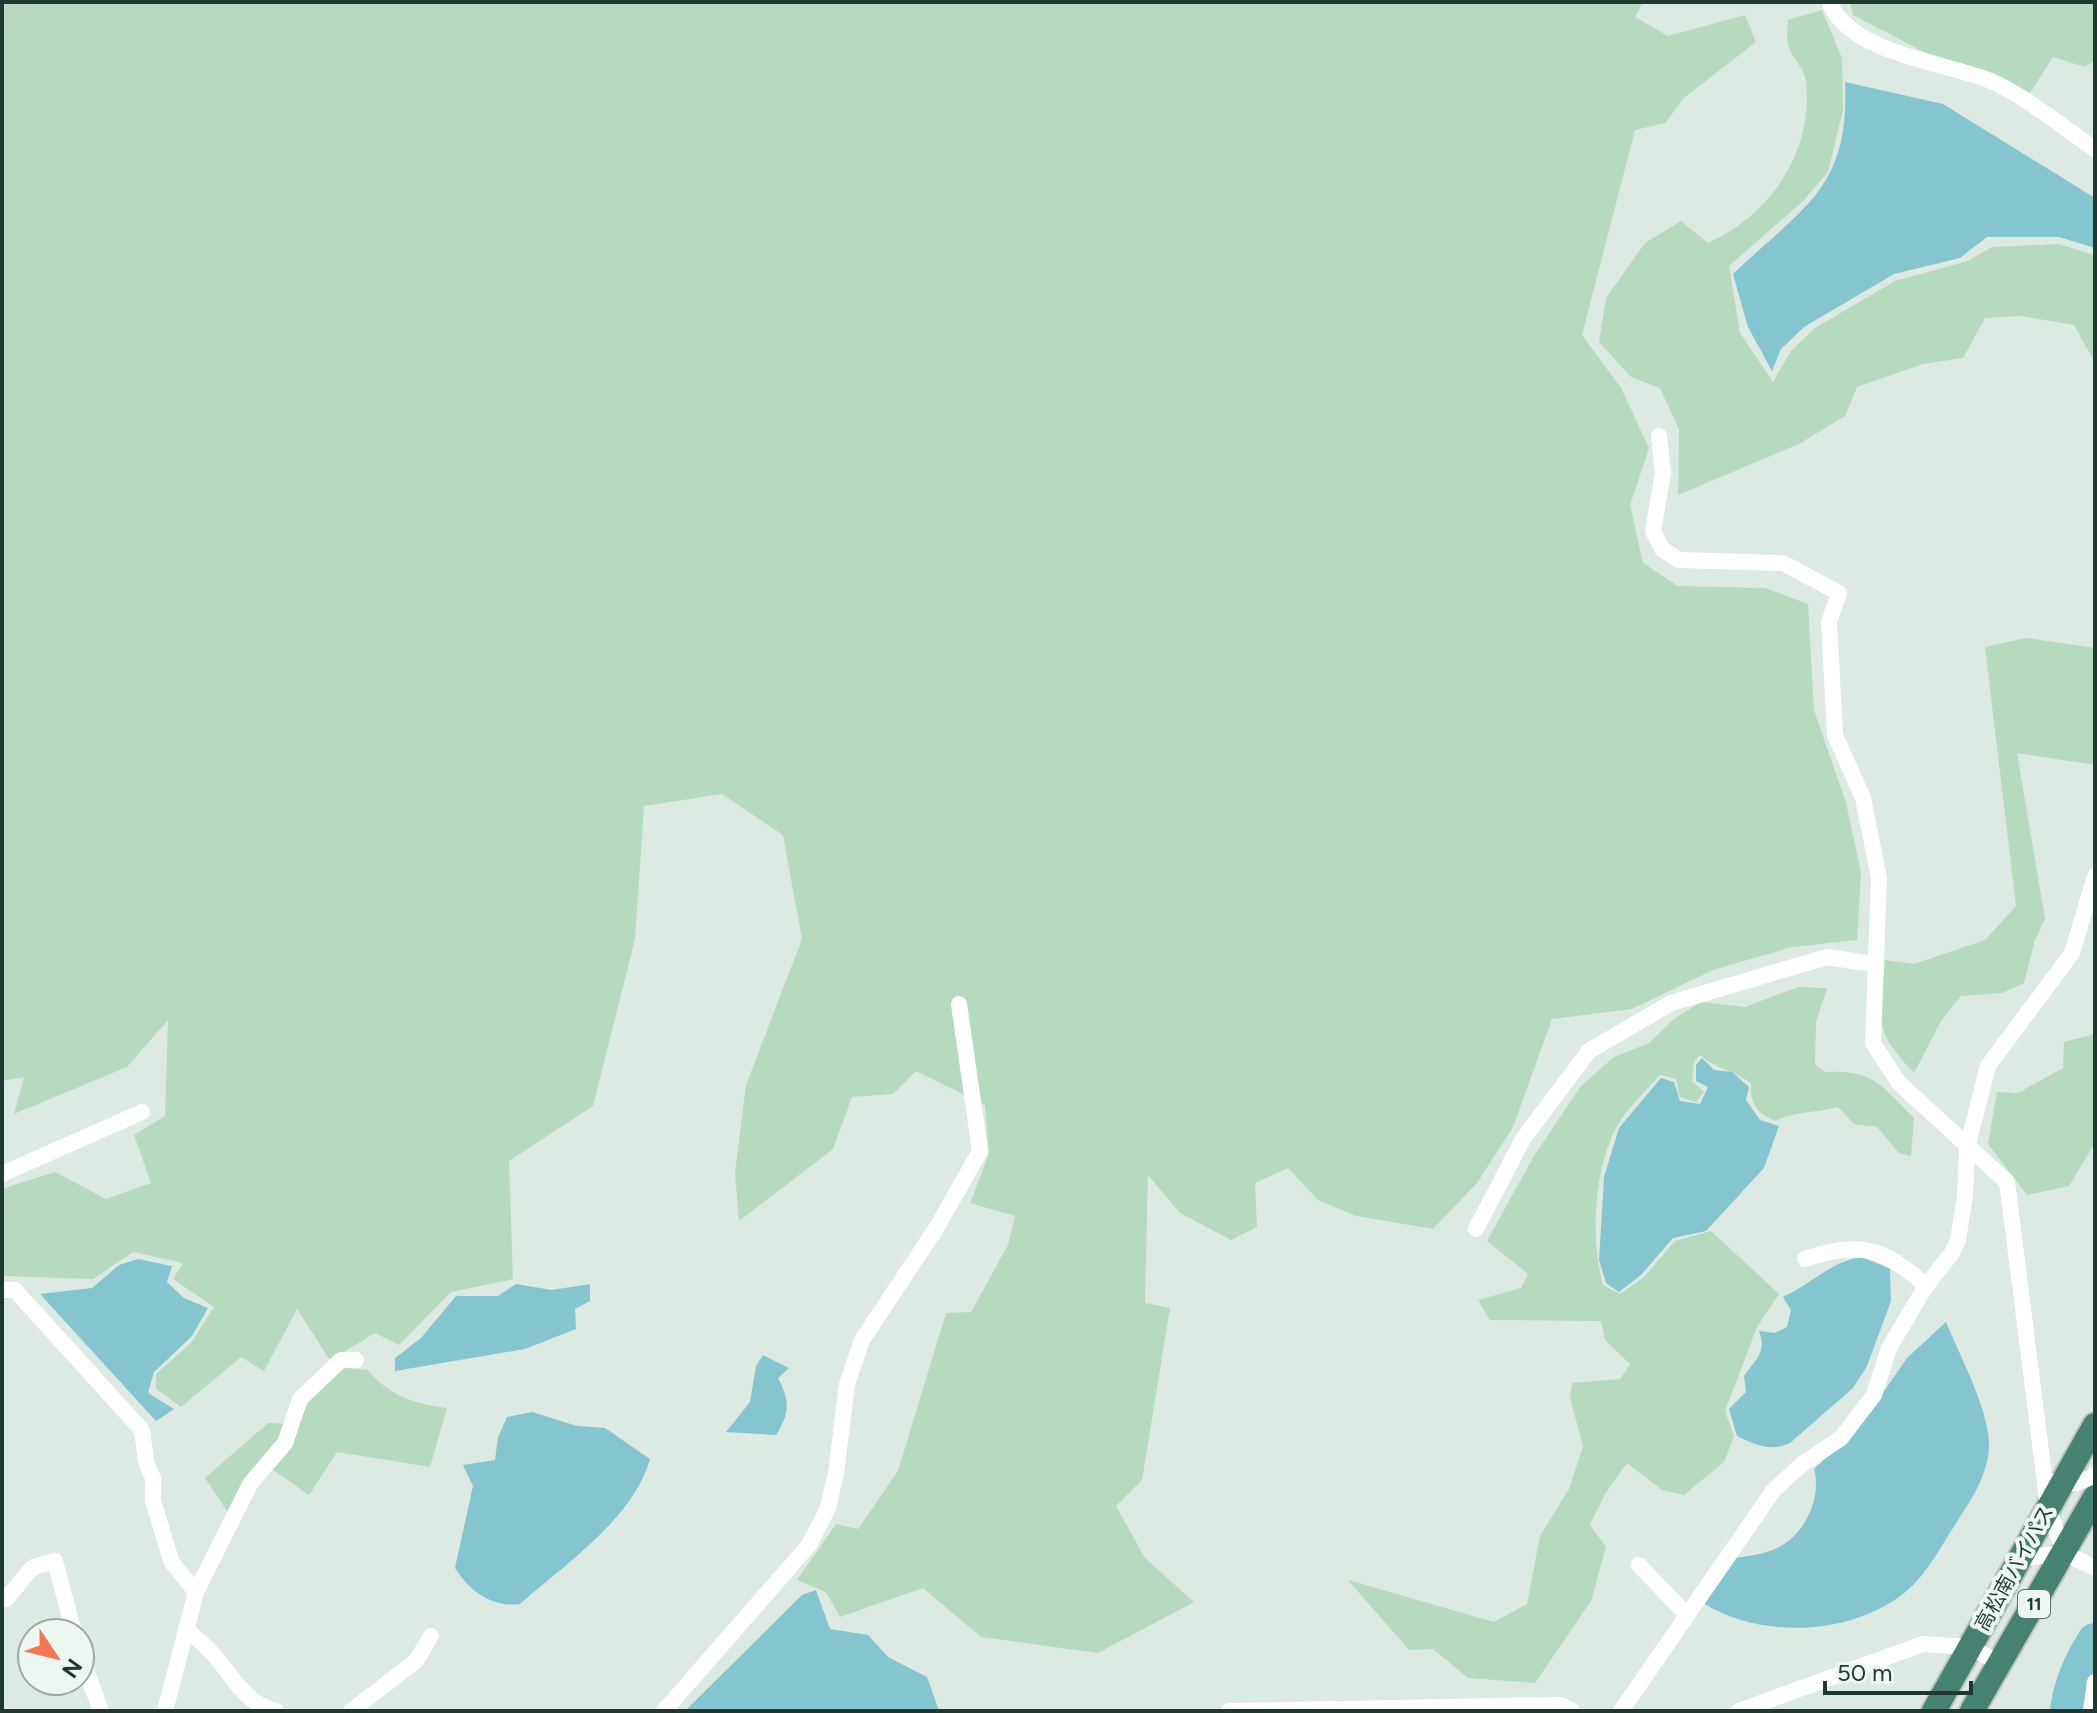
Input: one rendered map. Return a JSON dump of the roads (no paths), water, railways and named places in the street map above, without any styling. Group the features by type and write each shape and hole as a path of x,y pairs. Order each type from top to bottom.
{"highway":[{"name":"高松南バイパス","path":"1934,1711 2048,1507 2051,1478 2095,1425"},
{"name":"高松南バイパス","path":"1972,1711 2095,1497"}],"street":[{"path":"1831,6 1836,15 1863,37 1887,49 1992,82 2095,149"},
{"path":"1659,436 1663,473 1653,531 1662,549 1679,560 1783,563 1839,593 1829,622 1835,735 1863,798 1879,878 1873,964 1873,1043 1899,1083 2007,1182 2051,1478 2084,1481 2095,1475"},
{"path":"1621,1711 1773,1491 1801,1465 1841,1438 1874,1395 1889,1348 1958,1240 1967,1148 1988,1066 2072,953 2095,876"},
{"path":"1476,1229 1523,1139 1589,1051 1671,1003 1827,957 1873,964"},
{"path":"664,1711 809,1545 828,1508 836,1473 847,1384 862,1340 937,1227 980,1151 959,1004"},
{"path":"2,1174 142,1112"},
{"path":"1805,1259 1834,1249 1865,1248 1904,1266 1926,1286"},
{"path":"2,1290 15,1290 142,1430 146,1462 153,1478 153,1501 172,1563 196,1592"},
{"path":"165,1711 196,1592 250,1484 285,1443 300,1399 341,1360 356,1360"},
{"path":"2048,1507 2064,1553"},
{"path":"2018,1559 2064,1553 2095,1568"},
{"path":"2,1597 6,1599 33,1567 55,1561 70,1617"},
{"path":"1639,1565 1686,1614"},
{"path":"186,1629 219,1660 234,1685 252,1701 276,1711"},
{"path":"351,1711 416,1661 431,1636"},
{"path":"1739,1711 1903,1649 1941,1643 1969,1647 2000,1663"},
{"path":"2091,1711 2095,1682"},
{"path":"1229,1711 1560,1705 1572,1711"}],"water":[{"path":"1845,82 1943,104 2095,198 2095,248 2059,237 1987,237 1960,258 1894,274 1804,327 1781,349 1772,371 1748,327 1733,274 1801,212 1830,172 1839,148 1844,118"},
{"path":"1702,1058 1714,1070 1732,1072 1749,1087 1746,1100 1760,1120 1779,1126 1764,1168 1706,1231 1673,1238 1641,1275 1619,1292 1606,1283 1599,1260 1604,1177 1619,1128 1661,1078 1674,1082 1680,1101 1700,1104 1708,1087 1696,1081 1696,1065"},
{"path":"1862,1257 1890,1269 1891,1301 1867,1366 1853,1388 1783,1446 1757,1445 1737,1436 1729,1409 1746,1392 1744,1376 1761,1350 1759,1331 1775,1333 1787,1327 1791,1310 1783,1297 1831,1268"},
{"path":"138,1259 172,1266 167,1282 184,1298 208,1308 192,1336 154,1372 148,1393 174,1409 156,1421 40,1294 92,1288 119,1265"},
{"path":"516,1284 552,1290 590,1284 590,1301 575,1309 576,1329 525,1349 395,1371 395,1358 421,1338 456,1296 498,1296"},
{"path":"1946,1322 1983,1413 1988,1453 1983,1475 1973,1496 1916,1582 1887,1605 1862,1616 1808,1628 1752,1623 1703,1603 1731,1559 1770,1551 1786,1543 1803,1526 1816,1492 1814,1469 1860,1426 1907,1358"},
{"path":"763,1355 789,1368 778,1378 787,1407 781,1427 776,1435 726,1432 750,1402 756,1366"},
{"path":"532,1412 577,1426 605,1428 650,1459 629,1501 596,1539 520,1604 510,1605 491,1600 475,1591 455,1568 473,1486 463,1465 495,1460 498,1437 507,1417"},
{"path":"816,1590 830,1629 868,1635 888,1657 927,1677 939,1711 685,1711 802,1595"}],"waterway":[{"path":"2068,1711 2077,1674 2095,1641"}]}
